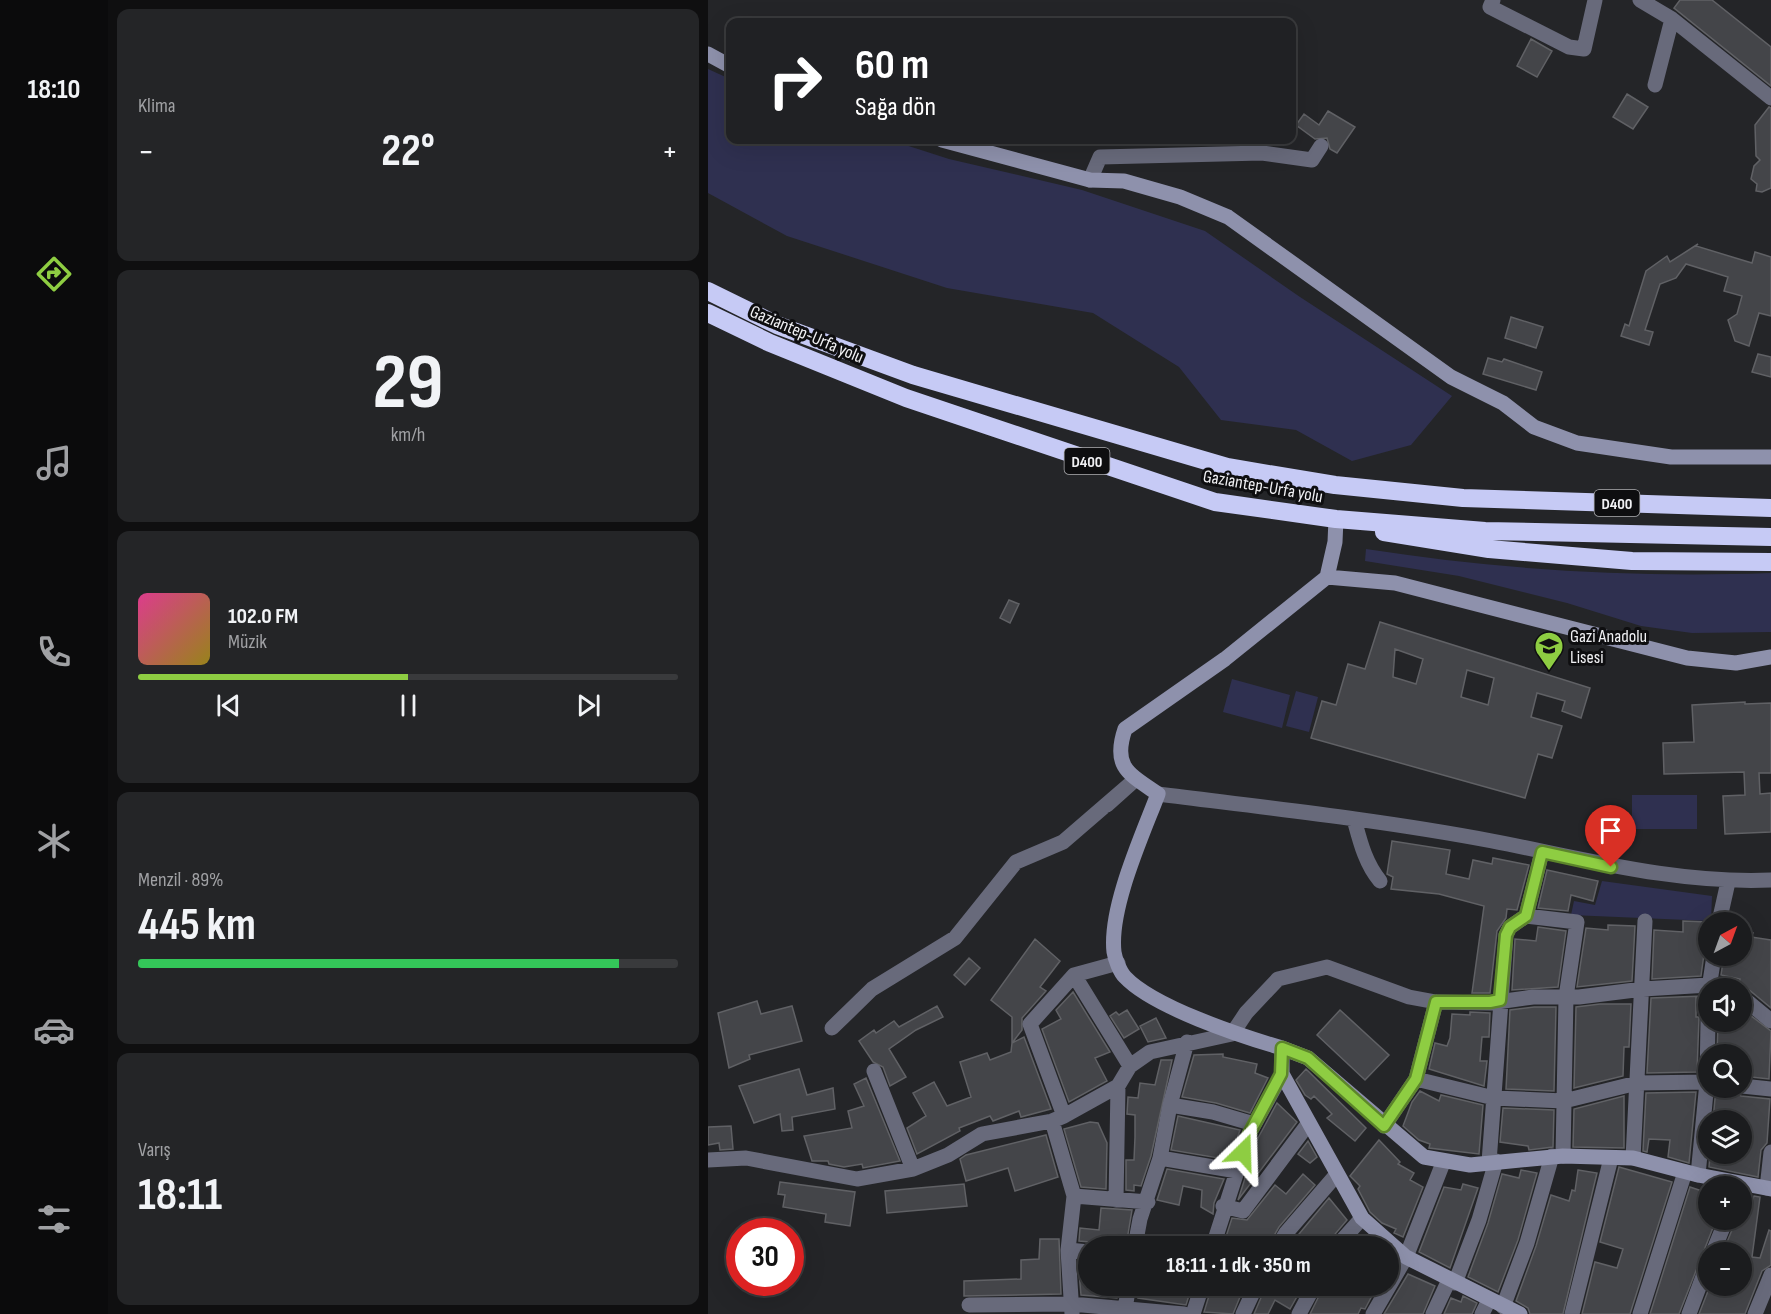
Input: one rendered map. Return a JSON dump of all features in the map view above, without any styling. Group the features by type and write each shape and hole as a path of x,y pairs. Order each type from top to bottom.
{"highway":[{"name":"Gaziantep-Urfa yolu","path":"708,291 777,325 913,375 1227,467 1335,485 1463,498 1771,508"},
{"name":"Gaziantep-Urfa yolu","path":"708,313 770,343 906,398 1047,448 1215,502 1336,519 1485,531 1771,537"},
{"path":"1336,519 1406,537 1489,549 1632,561 1771,562"}],"street":[{"path":"1493,0 1490,7 1569,47 1579,49 1587,46 1595,0"},
{"path":"1640,0 1672,19 1771,98"},
{"path":"1655,85 1672,19"},
{"path":"708,54 726,64"},
{"path":"957,144 1090,180 1124,181 1180,198 1228,217 1451,377 1503,403 1534,427 1577,443 1671,457 1771,457"},
{"path":"1090,180 1100,157 1263,153 1312,160 1321,147"},
{"path":"1336,519 1335,542 1327,578 1225,659 1125,729 1119,748 1125,770 1158,795 1354,819 1542,852 1611,867 1728,882 1771,880"},
{"path":"1327,578 1395,583 1687,658 1736,663 1771,657"},
{"path":"1107,805 1136,779"},
{"path":"832,1028 872,989 955,938 1016,862 1063,842 1136,779"},
{"path":"1158,795 1124,887 1114,952 1123,975 1144,992 1232,1034 1308,1058 1384,1126 1424,1157 1470,1165 1557,1156 1633,1158 1703,1176"},
{"path":"1354,819 1361,846 1372,872 1380,881"},
{"path":"1526,916 1542,852"},
{"path":"1721,912 1728,882"},
{"path":"1433,1314 1452,1281 1479,1221 1493,1161 1494,1098 1506,935 1510,927 1526,916 1577,922 1566,997 1564,1101 1557,1156 1503,1307"},
{"path":"1633,1158 1645,921"},
{"path":"1072,1309 1068,1250 1074,1196 1058,1119 1030,1024 1074,975 1118,963"},
{"path":"1116,1200 1118,1086 1130,1066 1150,1052 1187,1042 1232,1034 1246,1013 1278,980 1327,967 1409,997 1436,1002 1490,1002 1643,989 1698,987"},
{"path":"1074,975 1130,1066"},
{"path":"1384,1126 1416,1079 1436,1002"},
{"path":"1752,1004 1769,1014"},
{"path":"1137,1236 1140,1219 1148,1203 1160,1158 1170,1105 1187,1042"},
{"path":"1216,1236 1223,1206 1254,1124 1281,1074 1282,1048"},
{"path":"874,1071 913,1169"},
{"path":"1281,1074 1362,1218 1406,1257 1520,1314"},
{"path":"1416,1079 1494,1098 1564,1101 1637,1083 1698,1082"},
{"path":"708,1160 746,1158 857,1179 913,1169 948,1155 982,1134 1058,1119 1118,1086"},
{"path":"1752,1087 1771,1089"},
{"path":"1640,1314 1691,1173 1705,1098"},
{"path":"1170,1105 1214,1112 1254,1124"},
{"path":"1223,1206 1243,1211 1308,1124"},
{"path":"1752,1187 1769,1189 1771,1152"},
{"path":"1160,1158 1237,1171"},
{"path":"1572,1314 1611,1158"},
{"path":"1373,1314 1406,1257 1443,1162"},
{"path":"1284,1236 1337,1173"},
{"path":"1074,1196 1148,1203"},
{"path":"1346,1236 1362,1218"},
{"path":"1068,1250 1078,1251"},
{"path":"1755,1314 1771,1275"},
{"path":"1689,1314 1698,1290"},
{"path":"1125,1308 1127,1296"},
{"path":"1193,1314 1199,1296"},
{"path":"1243,1314 1251,1296"},
{"path":"1299,1314 1309,1296"},
{"path":"1482,1314 1489,1300"},
{"path":"969,1305 1072,1309 1125,1308 1184,1314"}],"shaded area":[{"path":"708,69 726,77 726,144 902,144 949,159 1082,190 1205,231 1300,297 1452,396 1411,445 1352,461 1296,430 1221,420 1179,367 1093,313 947,288 787,236 708,193"},
{"path":"1366,549 1467,562 1568,571 1669,574 1771,573 1771,632 1692,633 1641,626 1567,603 1459,576 1365,561"},
{"path":"1232,679 1290,695 1282,728 1223,712"},
{"path":"1296,691 1318,697 1309,732 1286,726"},
{"path":"1632,795 1697,795 1697,829 1632,829"},
{"path":"1602,881 1712,896 1711,912 1698,912 1698,920 1571,915 1574,901 1595,905"}],"building":[{"path":"1680,0 1712,0 1771,47 1771,86 1674,8"},
{"path":"1531,39 1552,51 1537,77 1517,66"},
{"path":"1627,94 1648,107 1633,129 1613,117"},
{"path":"1769,107 1771,108 1771,188 1762,192 1756,191 1757,184 1751,179 1754,166 1760,160 1756,156 1755,125"},
{"path":"1328,111 1355,127 1337,153 1330,149 1327,138 1315,139 1296,125 1304,114 1319,125"},
{"path":"1698,244 1696,246 1752,263 1755,252 1771,257 1771,316 1759,313 1749,346 1735,341 1728,320 1737,314 1742,296 1724,291 1728,277 1686,264 1676,278 1660,284 1645,330 1653,332 1649,345 1621,336 1625,324 1629,326 1646,271 1667,256 1670,262"},
{"path":"1511,317 1543,327 1536,348 1505,338"},
{"path":"1758,354 1771,357 1771,377 1752,372"},
{"path":"1488,358 1502,362 1504,359 1542,372 1536,390 1483,374"},
{"path":"1009,600 1019,604 1010,623 1000,618"},
{"path":"1380,622 1590,688 1581,718 1562,711 1565,701 1537,693 1531,717 1562,726 1552,758 1538,754 1525,798 1311,738 1322,701 1336,705 1348,664 1365,669","holes":["1395,649 1423,659 1416,684 1393,677","1467,670 1494,678 1488,705 1461,697"]},
{"path":"1745,702 1745,704 1771,703 1771,773 1759,773 1760,794 1771,793 1771,832 1725,834 1723,796 1745,795 1744,772 1664,774 1663,743 1694,742 1692,705"},
{"path":"1392,841 1450,850 1446,874 1469,879 1473,860 1492,864 1493,858 1529,865 1517,910 1507,909 1506,918 1497,931 1490,993 1472,993 1484,906 1439,894 1391,889 1393,877 1387,874"},
{"path":"1547,870 1598,881 1593,901 1571,895 1568,911 1538,908"},
{"path":"1683,921 1698,922 1698,966 1702,966 1701,976 1652,979 1654,930 1683,932"},
{"path":"1608,925 1635,926 1632,981 1577,987 1586,928 1608,930"},
{"path":"1538,927 1566,931 1558,987 1512,990 1515,939 1536,941"},
{"path":"1752,937 1771,940 1771,1008 1752,992 1752,978 1721,975 1722,966 1752,966"},
{"path":"1035,939 1060,961 1040,987 1046,991 1022,1018 1022,1030 1012,1043 1012,1017 991,1000"},
{"path":"969,958 980,968 965,985 954,975"},
{"path":"1073,992 1110,1052 1095,1058 1107,1081 1069,1102 1042,1029 1061,1019 1056,1010"},
{"path":"1698,996 1696,997 1698,1032 1697,1072 1647,1073 1651,998"},
{"path":"757,1001 761,1014 792,1006 802,1041 749,1055 750,1059 729,1068 718,1013"},
{"path":"1631,1004 1629,1047 1624,1047 1623,1076 1574,1088 1576,1007"},
{"path":"937,1006 943,1017 916,1030 889,1049 906,1077 890,1086 883,1067 873,1062 859,1041 874,1030 876,1033 894,1021 899,1027"},
{"path":"1556,1007 1554,1091 1506,1089 1510,1010"},
{"path":"1127,1010 1139,1029 1124,1038 1110,1016 1116,1012 1119,1015"},
{"path":"1340,1010 1389,1055 1365,1080 1317,1035"},
{"path":"1470,1012 1490,1013 1489,1037 1482,1037 1480,1061 1487,1061 1484,1086 1429,1069 1435,1043 1447,1046 1452,1014 1470,1015"},
{"path":"1752,1017 1771,1031 1769,1079 1752,1077 1752,1044 1717,1044 1718,1032 1752,1032"},
{"path":"1156,1018 1166,1038 1148,1042 1140,1026"},
{"path":"1024,1037 1051,1109 1021,1117 1019,1111 993,1121 990,1116 959,1128 960,1131 917,1154 907,1128 926,1116 913,1093 934,1082 947,1106 971,1097 960,1062 987,1053 990,1060 1011,1052 1012,1043"},
{"path":"1223,1054 1223,1057 1257,1064 1255,1073 1268,1078 1250,1113 1216,1103 1182,1097 1194,1055"},
{"path":"1161,1060 1172,1060 1151,1156 1141,1186 1134,1185 1134,1191 1126,1190 1126,1160 1134,1160 1135,1137 1135,1115 1127,1114 1128,1097 1138,1098 1140,1083 1155,1085"},
{"path":"799,1069 807,1095 833,1088 835,1109 792,1117 793,1130 782,1131 780,1114 754,1123 739,1086"},
{"path":"1306,1069 1366,1128 1355,1141 1327,1118 1332,1114 1314,1096 1311,1099 1305,1095 1296,1080"},
{"path":"866,1078 900,1161 863,1168 862,1164 844,1167 829,1164 828,1161 812,1161 804,1136 852,1128 848,1111 864,1106 854,1084"},
{"path":"1420,1091 1439,1101 1441,1095 1483,1105 1479,1154 1429,1148 1430,1144 1419,1140 1403,1126 1412,1102"},
{"path":"1696,1092 1689,1163 1668,1157 1670,1140 1649,1139 1647,1152 1643,1151 1646,1093"},
{"path":"1624,1096 1624,1148 1573,1147 1574,1109"},
{"path":"1715,1098 1770,1099 1767,1143 1761,1150 1758,1177 1709,1167 1709,1164 1752,1164 1752,1110 1714,1110"},
{"path":"1277,1103 1297,1122 1238,1200 1258,1138"},
{"path":"1503,1108 1554,1110 1553,1147 1529,1150 1528,1146 1500,1142"},
{"path":"1178,1116 1240,1130 1230,1160 1171,1150"},
{"path":"1090,1122 1098,1123 1107,1143 1106,1189 1081,1187 1064,1129"},
{"path":"731,1126 733,1149 720,1150 719,1143 708,1145 708,1127"},
{"path":"1046,1135 1058,1177 1015,1191 1008,1168 966,1181 960,1159 966,1155"},
{"path":"1379,1140 1400,1162 1398,1164 1414,1173 1410,1180 1423,1187 1403,1237 1394,1233 1396,1229 1382,1223 1370,1212 1358,1189 1360,1186 1350,1176"},
{"path":"1308,1141 1317,1157 1310,1163 1298,1154"},
{"path":"1619,1167 1672,1182 1630,1314 1582,1314 1595,1262 1617,1268 1623,1249 1600,1242"},
{"path":"1167,1169 1224,1179 1214,1203 1213,1214 1201,1207 1202,1190 1183,1186 1179,1205 1157,1200"},
{"path":"1521,1170 1537,1173 1518,1240 1498,1292 1468,1277 1488,1223 1502,1174 1519,1178"},
{"path":"1578,1170 1597,1173 1563,1314 1530,1314 1528,1308 1516,1301 1551,1195 1569,1201 1572,1190 1575,1191"},
{"path":"1303,1174 1315,1185 1274,1236 1226,1236 1232,1218 1247,1220 1275,1185 1286,1194"},
{"path":"780,1182 855,1192 850,1226 825,1222 826,1214 783,1207 785,1195 778,1194"},
{"path":"964,1184 967,1206 887,1213 885,1191"},
{"path":"1463,1184 1478,1188 1450,1268 1419,1252 1444,1187 1461,1190"},
{"path":"1690,1187 1698,1190 1698,1230 1712,1230 1707,1242 1698,1242 1698,1266 1679,1314 1650,1314"},
{"path":"1754,1196 1760,1197 1752,1257 1752,1242 1727,1242 1732,1230 1752,1230"},
{"path":"1329,1198 1347,1220 1333,1236 1297,1236"},
{"path":"1101,1208 1132,1210 1128,1236 1079,1236 1080,1228 1099,1230"},
{"path":"1769,1230 1771,1231 1771,1265 1762,1271 1745,1314 1699,1314 1706,1296 1752,1296 1752,1257 1760,1258"},
{"path":"1040,1239 1059,1239 1061,1294 964,1296 964,1281 1021,1279 1021,1260 1039,1259"},
{"path":"1408,1274 1435,1286 1423,1314 1384,1314 1395,1296 1399,1296 1399,1289"},
{"path":"1093,1296 1118,1296 1117,1298"},
{"path":"1138,1296 1189,1296 1186,1305 1138,1298"},
{"path":"1209,1296 1240,1297 1233,1314 1204,1312"},
{"path":"1262,1296 1297,1296 1290,1309 1275,1300 1268,1314 1254,1314"},
{"path":"1319,1296 1372,1296 1365,1309 1361,1308 1358,1314 1310,1314"},
{"path":"1463,1296 1477,1303 1472,1314 1444,1314 1451,1298 1461,1302"}],"place":[{"name":"Gazi Anadolu Lisesi","path":"1549,672"}],"route":[{"path":"1243,1152 1249,1134 1281,1074 1282,1048 1308,1058 1384,1126 1416,1079 1436,1002 1500,1000 1506,935 1510,927 1526,916 1542,852 1611,867"}]}
